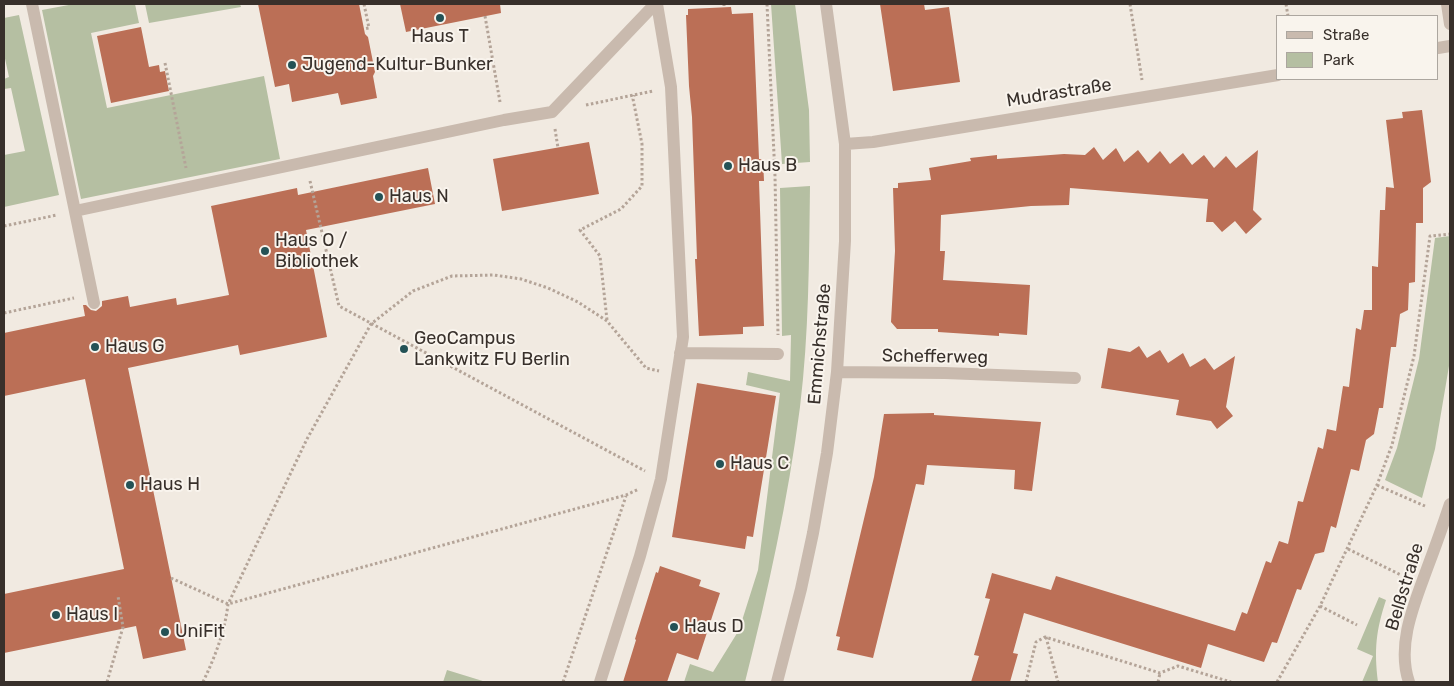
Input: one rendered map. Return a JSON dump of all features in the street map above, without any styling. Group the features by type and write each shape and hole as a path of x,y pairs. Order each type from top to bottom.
{"street":[{"path":"32,4 93,299"},
{"path":"75,211 504,120 552,112 656,4"},
{"path":"600,682 640,556 661,479 683,336 671,87 656,4"},
{"name":"Emmichstraße","path":"778,682 813,533 837,372 845,241 845,144 826,4"},
{"path":"1448,4 1450,24"},
{"name":"Mudrastraße","path":"845,144 873,142 1276,75"},
{"path":"680,353 778,354"},
{"name":"Schefferweg","path":"837,372 1075,378"},
{"name":"Belßstraße","path":"1409,682 1406,675 1404,651 1408,628 1450,504"}],"path":[{"path":"364,4 369,28 364,29"},
{"path":"767,4 774,176 778,354"},
{"path":"1130,4 1142,80"},
{"path":"485,16 504,120"},
{"path":"165,63 190,187"},
{"path":"552,112 671,87"},
{"path":"607,321 600,256 580,230 621,209 642,186 642,144 633,99 634,95"},
{"path":"306,163 339,306 661,479"},
{"path":"4,226 75,211"},
{"path":"1277,682 1320,606 1377,485 1392,445 1414,356 1430,236 1450,234"},
{"path":"204,682 214,659 228,604 307,439 372,324 413,291 452,276 494,275 522,279 548,288 578,302 607,321 646,368 677,374"},
{"path":"4,313 93,299"},
{"path":"171,578 228,604 626,495 661,479"},
{"path":"1377,485 1425,506"},
{"path":"563,682 626,495"},
{"path":"1347,549 1401,575"},
{"path":"106,682 123,627 118,596"},
{"path":"1320,606 1357,625"},
{"path":"1046,637 1058,682"},
{"path":"1026,682 1036,642 1046,637 1160,673 1178,666 1232,682"},
{"path":"1158,682 1160,673"}],"green space":[{"path":"74,4 135,4 139,23 91,33 107,108 264,76 280,159 81,199 42,10"},
{"path":"145,4 240,4 241,7 149,23"},
{"path":"771,4 795,4 809,110 810,162 782,164"},
{"path":"19,15 59,195 4,207 4,155 25,151 11,88 4,89 4,79 9,77 4,54 4,18"},
{"path":"810,186 807,325 800,407 777,545 745,682 684,682 690,664 713,672 739,630 758,570 780,393 746,385 748,372 790,381 791,335 782,336 780,188"},
{"path":"1450,236 1449,366 1435,449 1422,498 1385,480 1397,448 1419,359 1435,238"},
{"path":"1379,597 1386,600 1377,640 1378,682 1362,682 1373,656 1357,649"},
{"path":"447,670 486,682 443,682"}],"building":[{"name":"Jugend-Kultur-Bunker","path":"258,4 359,4 375,72 373,76 377,98 341,105 338,93 292,102 289,84 275,87"},
{"name":"Haus T","path":"400,4 500,4 501,13 406,32"},
{"path":"880,4 924,4 925,10 949,7 960,82 893,91"},
{"name":"Haus B","path":"731,7 732,14 753,13 759,159 763,159 764,181 759,181 764,326 743,327 743,334 699,336 695,259 697,259 692,117 686,15 688,15 688,9"},
{"path":"141,27 149,67 159,65 160,72 165,71 169,91 111,103 97,36"},
{"path":"1422,110 1431,182 1423,188 1423,223 1416,223 1415,282 1409,283 1408,310 1400,314 1396,347 1391,347 1383,408 1379,408 1374,434 1366,440 1359,471 1351,469 1336,528 1331,526 1324,552 1315,554 1301,590 1297,589 1277,643 1272,642 1264,662 1208,644 1201,668 1024,613 1013,653 1018,654 1010,682 971,682 979,656 974,655 990,599 985,598 992,573 1051,590 1056,576 1235,631 1242,612 1247,614 1266,561 1271,563 1279,541 1288,544 1298,501 1303,502 1318,447 1323,449 1327,429 1336,431 1343,386 1349,387 1356,328 1361,330 1364,310 1372,310 1372,266 1378,267 1380,210 1385,210 1386,187 1394,188 1386,120 1403,118 1402,112"},
{"path":"589,142 599,194 502,211 493,159"},
{"path":"1094,147 1103,160 1116,148 1124,162 1138,150 1148,163 1160,151 1170,164 1183,153 1192,165 1204,155 1214,168 1226,156 1236,168 1258,150 1253,210 1262,219 1246,234 1235,221 1222,232 1213,222 1206,222 1208,199 1070,188 1069,205 1031,206 941,215 940,251 945,251 943,280 1030,285 1027,335 999,333 999,336 938,332 938,329 897,329 891,322 895,251 893,188 898,188 898,183 931,180 929,168 971,161 970,158 997,155 997,159 1064,154 1085,155"},
{"path":"428,168 435,204 306,230 327,337 240,355 238,345 128,368 186,650 143,659 136,626 4,653 4,594 124,569 85,379 4,396 4,333 85,316 83,305 96,311 102,306 102,301 128,296 130,307 176,298 177,305 229,295 211,206 297,188 298,195"},
{"path":"1139,346 1147,358 1160,350 1168,363 1183,353 1190,367 1205,358 1214,370 1235,356 1226,407 1233,416 1217,429 1211,421 1176,415 1179,400 1101,388 1108,348 1130,352"},
{"name":"Haus C","path":"697,383 776,396 753,537 747,536 745,549 672,537"},
{"path":"934,413 934,415 1041,422 1032,491 1014,489 1015,470 927,465 924,485 916,484 873,658 837,650 840,637 836,636 874,477 884,414"},
{"name":"Haus D","path":"660,566 701,580 699,586 720,593 698,660 677,653 667,682 623,682 656,572 658,573"}],"place":[{"name":"Haus T","path":"440,18"},
{"name":"Jugend-Kultur-Bunker","path":"292,65"},
{"name":"Haus B","path":"728,166"},
{"name":"Haus N","path":"379,197"},
{"name":"Haus O / Bibliothek","path":"265,251"},
{"name":"Haus G","path":"95,347"},
{"name":"GeoCampus Lankwitz FU Berlin","path":"404,349"},
{"name":"Haus C","path":"720,464"},
{"name":"Haus H","path":"130,485"},
{"name":"Haus I","path":"56,615"},
{"name":"Haus D","path":"674,627"},
{"name":"UniFit","path":"165,632"}]}
